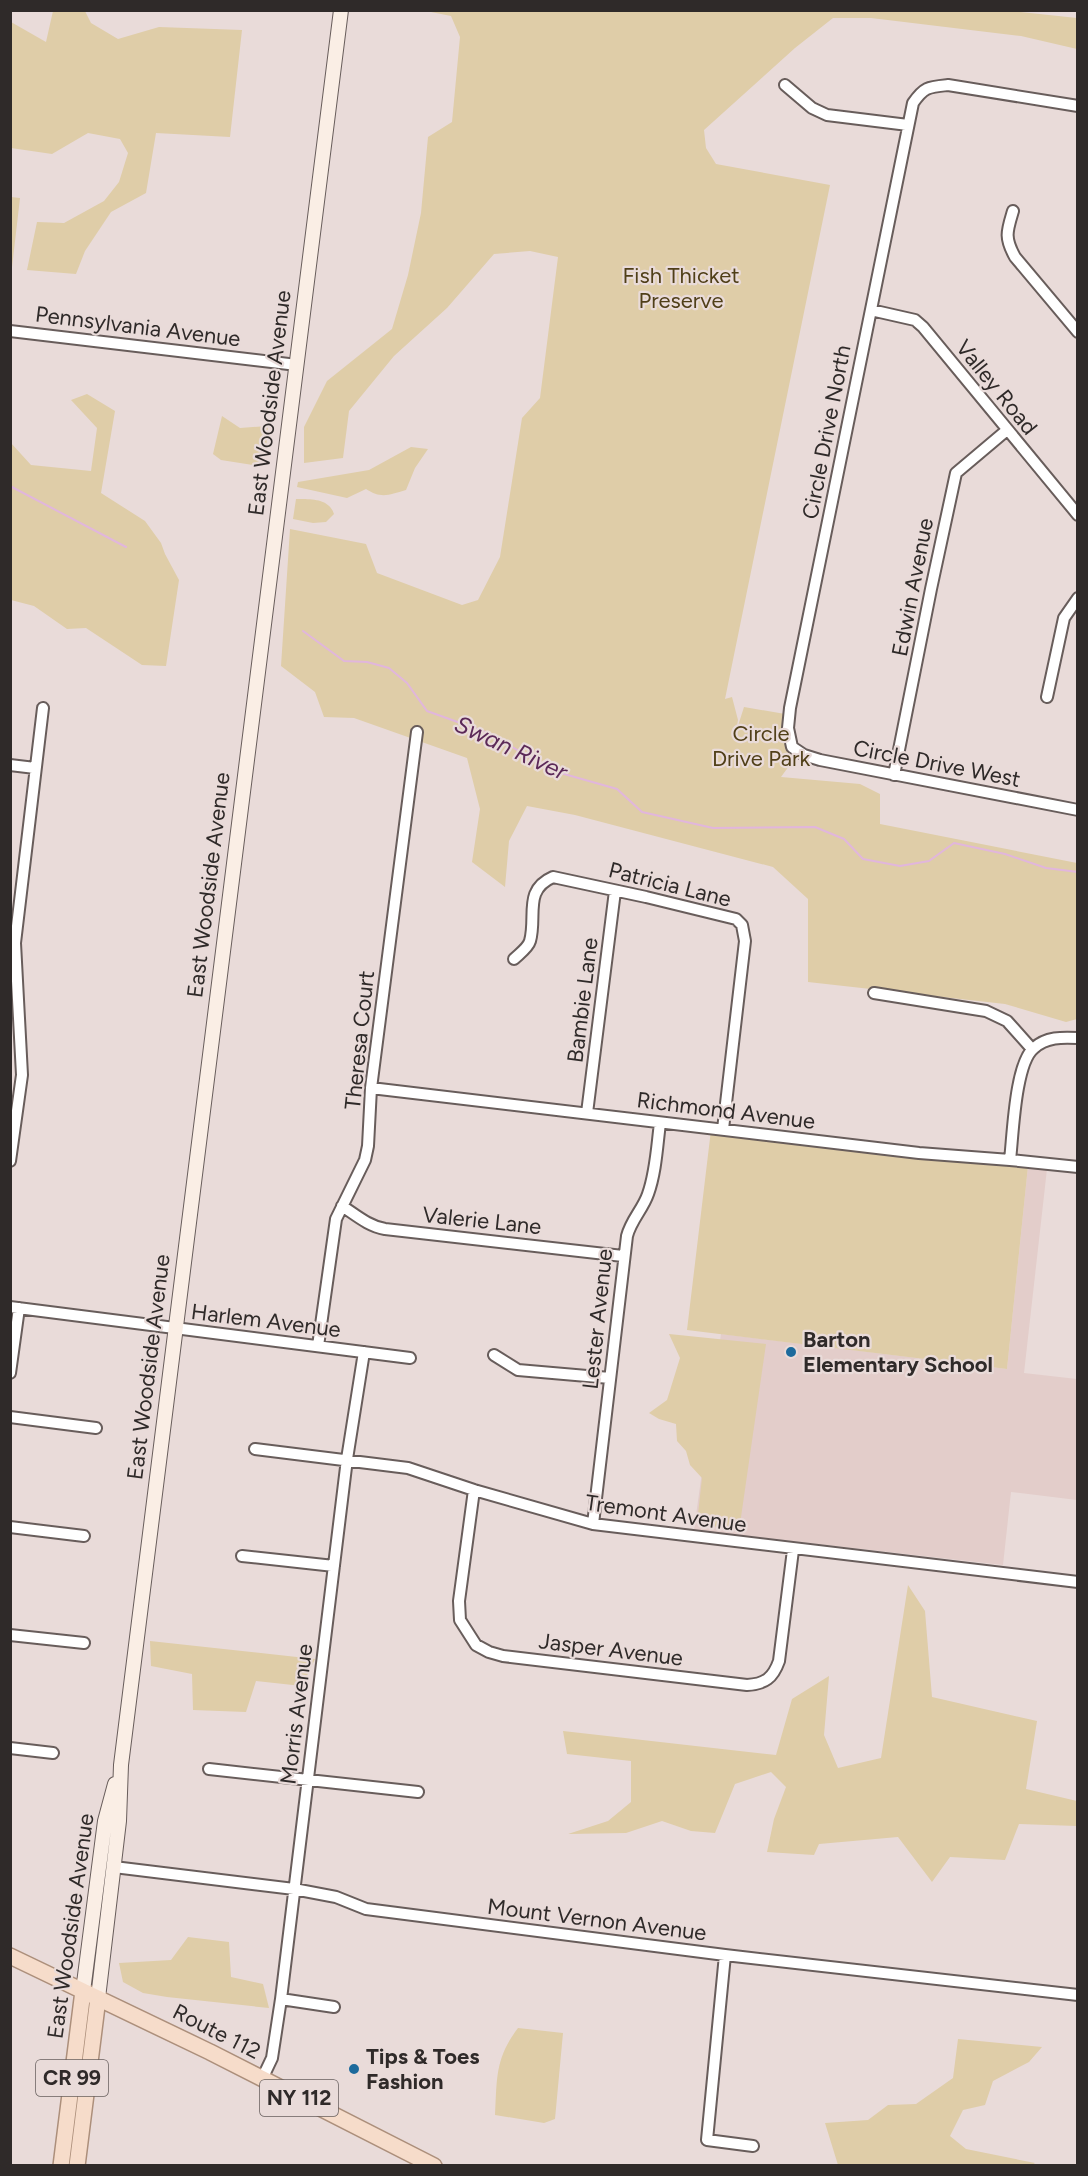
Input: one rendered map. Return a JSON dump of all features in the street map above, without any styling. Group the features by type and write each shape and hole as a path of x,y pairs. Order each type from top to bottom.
{"main road":[{"name":"East Woodside Avenue","path":"77,2166 119,1821 121,1765 341,10"},
{"name":"East Woodside Avenue","path":"61,2166 105,1821 121,1765"},
{"name":"Route 112","path":"10,1956 434,2166"}],"street":[{"path":"785,85 812,108 827,115 908,125"},
{"name":"Circle Drive North","path":"792,747 788,728 790,708 913,103 922,90 948,85 1077,106"},
{"path":"1013,211 1006,234 1009,246 1015,257 1077,332"},
{"name":"Valley Road","path":"871,310 915,320 923,327 1077,515"},
{"name":"Pennsylvania Avenue","path":"10,331 297,365"},
{"name":"Edwin Avenue","path":"894,775 956,473 1007,430"},
{"path":"1047,697 1064,618 1077,598"},
{"path":"10,1161 22,1075 15,943 43,708"},
{"name":"Theresa Court","path":"318,1346 336,1219 365,1160 368,1146 371,1089 417,732"},
{"name":"Circle Drive West","path":"792,747 804,755 820,760 1077,810"},
{"path":"10,765 35,768"},
{"name":"Patricia Lane","path":"514,959 530,943 534,896 537,887 543,881 553,877 724,916 742,925 745,941 723,1129"},
{"name":"Bambie Lane","path":"587,1113 615,891"},
{"path":"874,993 986,1011 1007,1021 1032,1049"},
{"path":"1010,1160 1023,1063 1032,1049 1045,1040 1062,1037 1077,1038"},
{"name":"Richmond Avenue","path":"371,1089 919,1153 1077,1167"},
{"name":"Lester Avenue","path":"593,1524 623,1256 630,1225 648,1196 660,1123"},
{"name":"Valerie Lane","path":"342,1206 374,1227 385,1229 623,1256"},
{"path":"10,1373 15,1308"},
{"name":"Harlem Avenue","path":"15,1308 410,1358"},
{"name":"Morris Avenue","path":"262,2079 272,2058 281,1999 347,1459 364,1352"},
{"path":"494,1355 518,1370 610,1378"},
{"path":"10,1417 96,1428"},
{"name":"Tremont Avenue","path":"255,1449 408,1468 474,1490 593,1524 793,1550 1077,1582"},
{"name":"Jasper Avenue","path":"474,1490 459,1601 460,1620 476,1645 503,1656 747,1685 767,1682 775,1672 779,1661 793,1550"},
{"path":"10,1527 84,1536"},
{"path":"242,1556 334,1566"},
{"path":"10,1635 84,1643"},
{"path":"10,1748 53,1753"},
{"path":"209,1769 418,1792"},
{"name":"Mount Vernon Avenue","path":"114,1866 294,1889 336,1897 366,1909 725,1955 1077,1995"},
{"path":"725,1955 707,2140 753,2146"},
{"path":"281,1999 334,2007"}],"shaded area":[{"name":"Barton Elementary School","path":"1028,1166 1047,1169 1024,1373 1077,1379 1077,1500 1011,1492 1003,1565 694,1530 721,1334 1007,1369"}],"green space":[{"path":"1003,10 1077,18 1077,49 1021,36 871,18 833,18 795,48 704,130 706,148 716,164 830,185 725,699 732,697 738,720 736,732 744,707 785,714 797,755 781,777 860,784 880,794 880,824 1077,863 1077,1019 1066,1022 1005,1004 808,982 808,899 773,867 575,815 527,806 509,841 505,887 472,862 480,809 467,758 354,718 324,717 315,692 281,666 290,529 366,544 377,573 462,605 478,600 500,557 522,418 540,398 558,257 530,251 494,254 447,308 394,356 349,411 343,458 304,463 304,427 327,381 392,329 408,275 421,213 428,137 452,122 460,37 451,16 431,11"},
{"path":"53,11 85,11 91,23 118,39 159,27 242,30 230,137 156,133 146,193 111,212 85,251 76,274 27,270 37,222 64,223 104,201 119,182 128,153 120,139 88,133 52,154 11,148 11,22 46,42"},
{"path":"10,197 20,198 11,276"},
{"path":"87,394 115,411 101,493 145,521 161,543 179,580 166,666 142,665 86,628 67,629 34,606 11,600 11,443 31,465 91,471 97,428 71,400"},
{"path":"222,416 240,428 268,426 265,461 259,466 221,460 213,454"},
{"path":"411,447 428,449 415,468 406,490 381,495 366,489 347,498 297,487 298,482 369,470"},
{"path":"296,499 323,502 332,509 334,514 326,522 313,523 293,519"},
{"path":"711,1130 1028,1166 1007,1369 687,1330"},
{"path":"669,1334 766,1344 739,1531 697,1523 702,1478 690,1465 686,1451 677,1441 676,1424 649,1413 667,1400 680,1358"},
{"path":"908,1585 925,1611 932,1697 1037,1721 1026,1789 1077,1801 1077,1826 1019,1824 1005,1860 950,1857 932,1882 898,1837 819,1844 814,1855 767,1852 774,1819 786,1787 771,1772 735,1784 715,1833 691,1831 662,1821 626,1833 568,1834 608,1821 631,1802 631,1761 567,1754 563,1731 776,1755 792,1699 829,1676 824,1735 838,1768 881,1758"},
{"path":"150,1641 315,1659 302,1686 256,1681 246,1712 193,1710 192,1674 151,1666"},
{"path":"188,1937 229,1942 231,1977 263,1984 269,2008 143,1993 123,1982 119,1963 171,1960"},
{"path":"518,2028 563,2033 555,2119 544,2123 495,2115 497,2079 501,2059"},
{"path":"958,2039 1042,2047 1029,2062 993,2081 985,2105 963,2110 950,2136 966,2149 1035,2163 1031,2166 838,2165 825,2123 868,2120 888,2105 916,2104 953,2078"}],"waterway":[{"name":"Swan River","path":"10,486 126,547"},
{"name":"Swan River","path":"303,631 344,661 367,662 389,668 407,683 427,711 491,734 550,770 617,789 642,812 713,828 815,827 844,839 863,859 900,866 929,861 954,843 1005,854 1046,868 1078,872"}],"place":[{"name":"Barton Elementary School","path":"791,1352"},
{"name":"Tips & Toes Fashion","path":"354,2069"}],"park label":[{"name":"Fish Thicket Preserve","path":"681,288"},
{"name":"Circle Drive Park","path":"761,746"}]}
